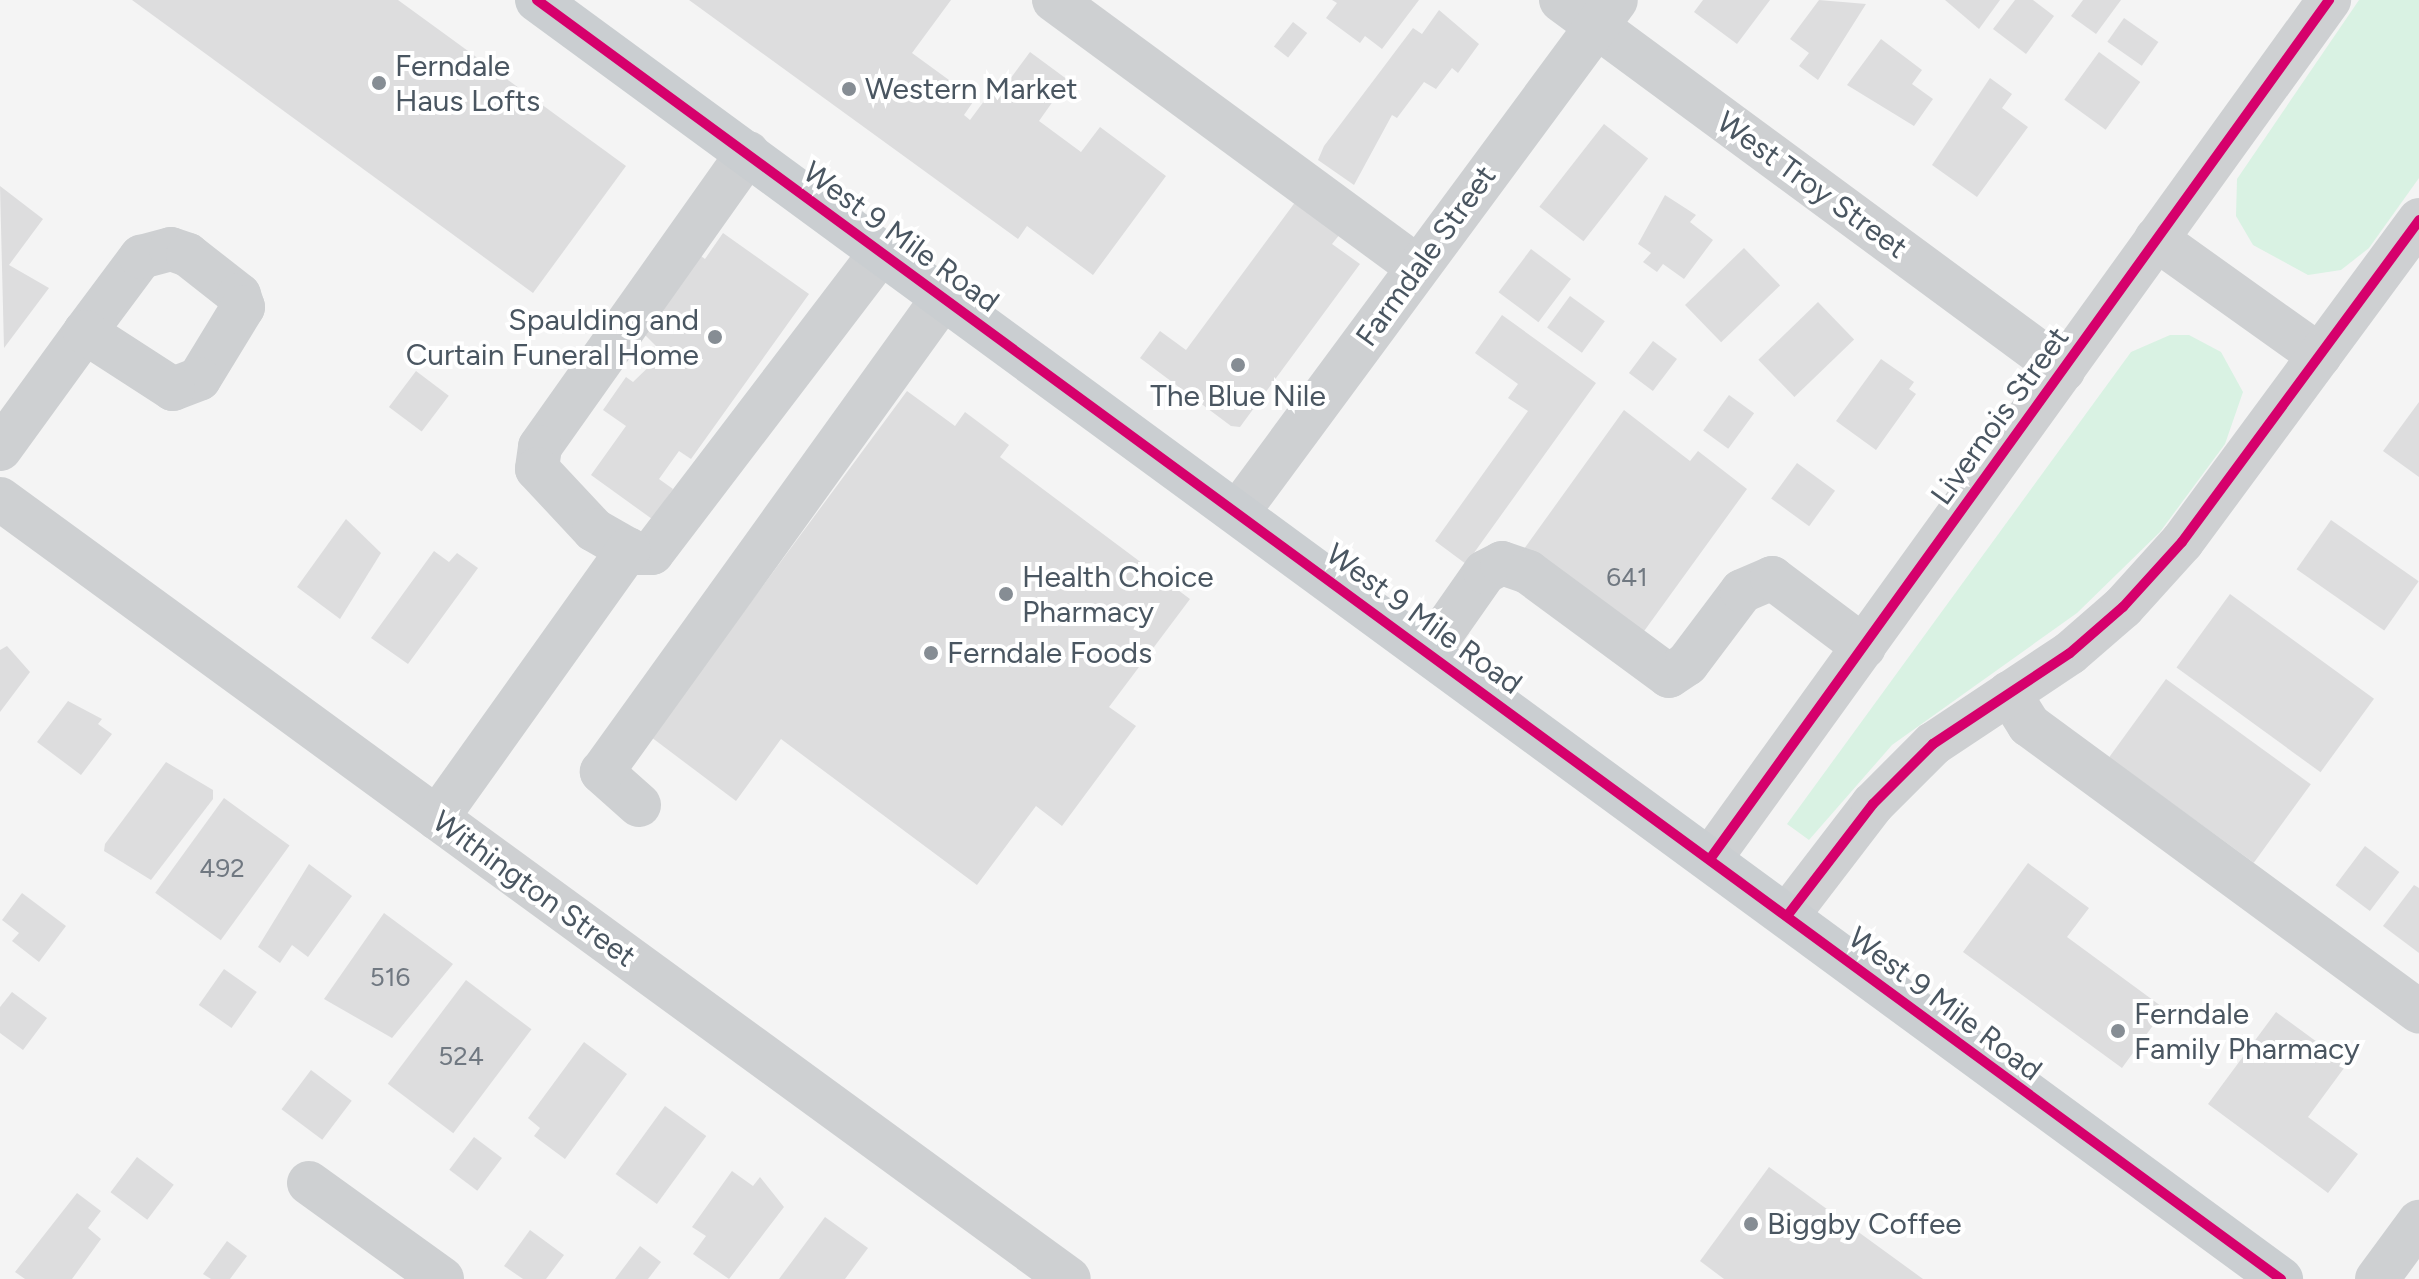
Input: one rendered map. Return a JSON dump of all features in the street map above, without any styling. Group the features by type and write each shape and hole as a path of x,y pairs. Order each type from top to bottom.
{"main road":[{"name":"West 9 Mile Road","path":"537,0 2281,1279"}],"street":[{"path":"1054,0 1418,267"},
{"name":"West Troy Street","path":"1561,0 1606,13 2063,370"},
{"name":"Livernois Street","path":"1710,859 2329,0"},
{"name":"Farmdale Street","path":"1238,512 1606,13"},
{"path":"748,153 540,447 537,469 559,498 629,549 652,553 881,252"},
{"path":"1787,916 1873,804 1933,744 2009,693 2123,607 2182,542 2419,220"},
{"path":"2156,239 2320,356"},
{"path":"639,805 602,772 943,298"},
{"path":"0,449 85,332"},
{"name":"Withington Street","path":"0,499 1069,1279"},
{"path":"437,818 629,549"},
{"path":"1429,652 1485,572 1502,563 1528,572 1669,676 1687,664 1742,591 1772,578 1864,647"},
{"path":"2009,693 2029,725 2419,1012"},
{"path":"309,1183 442,1279"},
{"path":"2377,1279 2419,1222"}],"green space":[{"path":"2359,0 2419,0 2419,178 2369,248 2341,270 2308,275 2253,245 2236,216 2237,179"},
{"path":"2170,335 2189,335 2221,352 2243,392 2225,444 2160,532 2077,613 1892,745 1809,840 1787,824 2131,352"}],"building":[{"name":"Ferndale Haus Lofts","path":"132,0 398,0 626,166 533,293"},
{"path":"689,0 951,0 912,53 975,99 964,115 970,120 993,89 999,94 1030,52 1068,80 1039,121 1081,152 1100,127 1166,176 1093,275 1027,226 1018,239"},
{"path":"1332,0 1419,0 1382,49 1365,36 1360,43 1326,18 1337,3"},
{"path":"1703,0 1770,0 1737,44 1694,12"},
{"path":"1819,0 1866,4 1818,80 1799,66 1809,53 1790,39"},
{"path":"1945,0 2000,0 1979,29"},
{"path":"2015,0 2033,0 2054,16 2026,54 1993,29"},
{"path":"2083,0 2121,0 2096,34 2071,16"},
{"path":"1439,10 1479,44 1458,73 1452,68 1436,89 1424,82 1397,118 1392,115 1354,185 1318,160 1324,146 1413,28 1422,34"},
{"path":"2124,18 2158,42 2142,66 2107,42"},
{"path":"1293,22 1307,33 1288,58 1274,46"},
{"path":"1881,39 1922,70 1912,84 1933,99 1914,126 1847,85"},
{"path":"2099,52 2140,82 2106,130 2064,100"},
{"path":"1990,78 2012,94 2002,108 2028,127 1977,197 1932,165"},
{"path":"1604,124 1648,158 1583,241 1539,207"},
{"path":"0,186 43,219 9,265 49,288 4,348"},
{"path":"1665,195 1696,215 1690,222 1713,240 1684,279 1663,264 1657,272 1643,262 1651,253 1638,244"},
{"path":"1296,201 1340,234 1332,244 1360,264 1240,427 1231,426 1140,358 1160,331 1186,350"},
{"path":"723,233 809,294 691,459 679,451 659,479 673,489 652,519 591,475 626,426 603,410 626,377 633,382 663,353 638,328 693,250 705,259"},
{"path":"1744,248 1780,285 1721,342 1685,305"},
{"path":"1531,249 1571,279 1538,322 1499,292"},
{"path":"1570,296 1605,321 1582,353 1547,328"},
{"path":"1818,302 1854,339 1794,397 1758,360"},
{"path":"1502,315 1596,383 1466,564 1435,541 1528,411 1508,398 1518,384 1475,353"},
{"path":"1653,341 1677,359 1653,391 1629,373"},
{"path":"1881,359 1914,382 1909,389 1916,394 1876,450 1836,421"},
{"path":"416,371 449,396 422,432 389,407"},
{"name":"Ferndale Foods","path":"907,391 955,426 965,412 1009,445 1000,457 1190,599 1109,707 1136,726 1062,826 1036,806 977,885 781,739 736,801 651,737"},
{"path":"1729,395 1754,413 1728,449 1703,431"},
{"path":"2419,402 2419,477 2383,451"},
{"path":"1624,410 1690,461 1698,451 1747,489 1642,634 1524,549"},
{"path":"1797,463 1835,491 1809,526 1771,499"},
{"path":"346,519 381,553 340,619 297,587"},
{"path":"2331,520 2419,581 2384,631 2297,569"},
{"path":"434,551 449,562 457,553 478,568 408,664 371,638"},
{"path":"2230,594 2374,699 2321,772 2177,668"},
{"path":"7,646 30,672 0,712 0,650"},
{"path":"2166,679 2311,784 2254,863 2109,757"},
{"path":"68,701 102,719 98,724 112,734 81,775 37,742"},
{"path":"166,762 213,790 213,799 151,880 104,851 105,844"},
{"path":"224,798 290,846 221,940 155,893"},
{"path":"2365,846 2399,872 2370,911 2336,885"},
{"path":"2028,863 2089,908 2067,937 2165,1009 2122,1068 1963,952"},
{"path":"309,864 352,896 308,957 292,945 280,963 258,947"},
{"path":"2414,885 2419,888 2419,953 2383,926"},
{"path":"22,893 66,926 39,962 12,941 19,933 2,920"},
{"path":"384,913 453,964 392,1038 324,999"},
{"path":"224,969 257,992 232,1028 199,1005"},
{"path":"466,980 531,1029 453,1133 388,1084"},
{"path":"12,992 47,1018 23,1050 0,1033 0,1007"},
{"path":"2276,1012 2347,1064 2308,1117 2358,1154 2328,1193 2208,1104"},
{"path":"584,1042 627,1074 565,1159 534,1136 540,1128 528,1118"},
{"path":"311,1070 352,1101 322,1140 282,1109"},
{"path":"665,1106 706,1136 657,1204 616,1174"},
{"path":"474,1137 502,1158 477,1191 449,1170"},
{"path":"137,1157 174,1185 147,1220 111,1192"},
{"path":"1769,1167 1923,1279 1724,1279 1700,1261"},
{"path":"732,1171 753,1186 760,1177 784,1207 729,1279 693,1254 706,1236 692,1227"},
{"path":"77,1193 101,1211 88,1228 101,1239 72,1279 25,1279 15,1272"},
{"path":"825,1217 868,1248 845,1279 779,1279"},
{"path":"530,1230 564,1255 546,1279 523,1279 504,1266"},
{"path":"227,1241 247,1256 230,1279 211,1279 203,1274"},
{"path":"640,1246 661,1262 648,1279 615,1279"}],"cycle path":[{"path":"537,0 2281,1279"},
{"path":"1710,859 2329,0"},
{"path":"1787,916 1873,804 1933,744 2070,653 2123,607 2182,542 2419,220"}],"place":[{"name":"Ferndale Haus Lofts","path":"379,83"},
{"name":"Western Market","path":"849,89"},
{"name":"Spaulding and Curtain Funeral Home","path":"715,337"},
{"name":"The Blue Nile","path":"1238,365"},
{"name":"Health Choice Pharmacy","path":"1006,594"},
{"name":"Ferndale Foods","path":"931,653"},
{"name":"Ferndale Family Pharmacy","path":"2118,1031"},
{"name":"Biggby Coffee","path":"1751,1224"}]}
